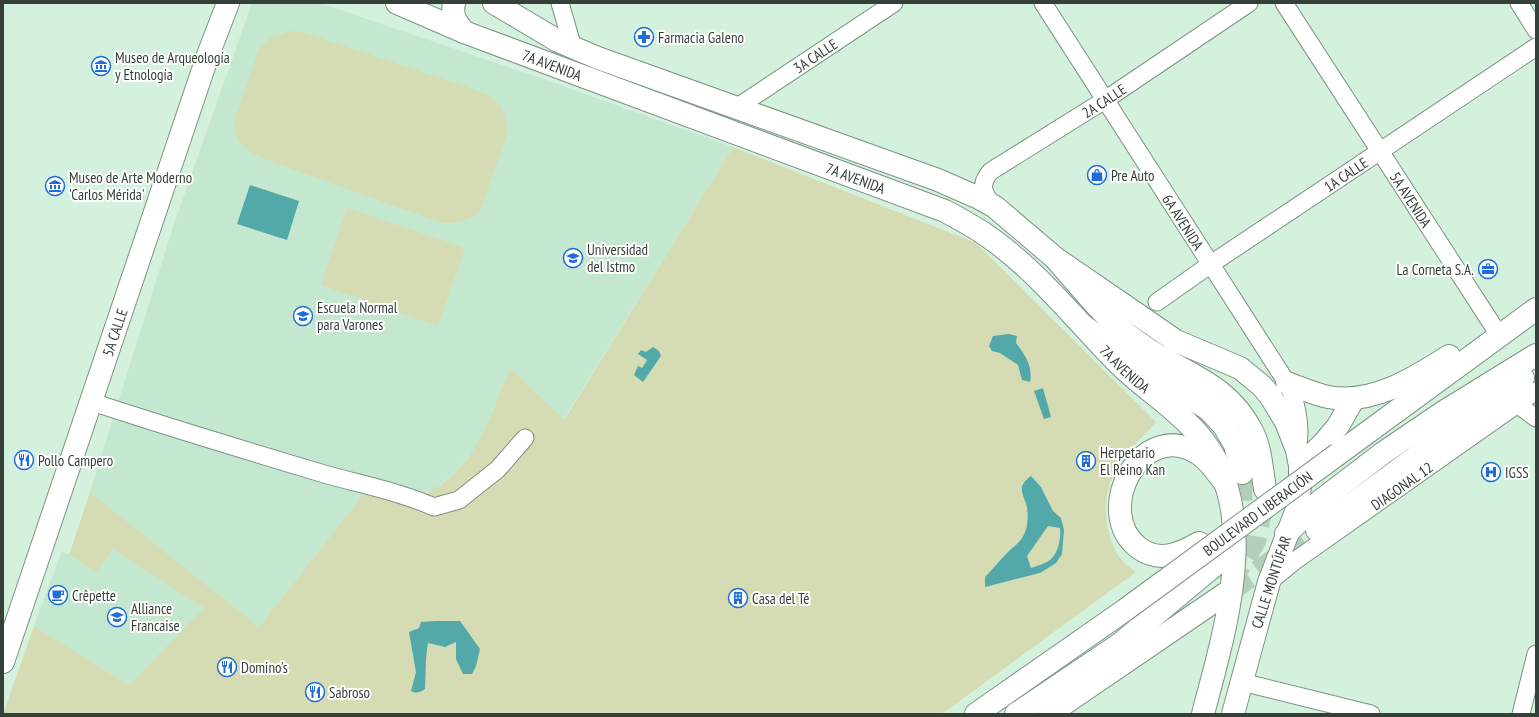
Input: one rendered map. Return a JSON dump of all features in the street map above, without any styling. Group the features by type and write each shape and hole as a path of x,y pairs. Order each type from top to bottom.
{"main road":[{"path":"208,54 222,3"},
{"name":"5A CALLE","path":"3,662 92,402 208,54 228,3"},
{"name":"7A AVENIDA","path":"397,3 464,32 945,211 984,233 1014,258 1086,328 1129,359 1208,409 1224,426 1235,445 1234,478"},
{"path":"454,3 452,12 455,21 464,32"},
{"name":"7A AVENIDA","path":"494,3 523,22 573,48 938,180 980,198 994,207 1054,258 1176,341 1227,361 1252,377 1279,408 1286,422 1298,458"},
{"path":"1054,258 1110,320 1165,360 1210,383 1240,412 1253,434 1261,462 1265,490"},
{"name":"BOULEVARD LIBERACIÓN","path":"976,714 1125,610 1536,309"},
{"path":"1287,383 1328,397 1366,397 1388,390 1434,366 1472,342 1499,335"},
{"path":"1286,534 1319,502 1377,458 1445,411 1536,355"},
{"path":"1317,530 1530,384"},
{"path":"1298,458 1323,444 1338,426 1354,398"},
{"path":"1234,478 1210,463 1198,453 1186,448 1170,445 1161,447 1146,454 1134,466 1126,480 1121,498 1121,520 1125,533 1135,545 1142,550 1156,556 1171,556 1199,543 1304,470 1343,450"},
{"name":"CALLE MONTÚFAR","path":"1233,714 1269,582 1296,509 1300,486 1298,458"},
{"name":"CALLE MONTÚFAR","path":"1203,714 1230,603 1234,572 1234,478"},
{"path":"1016,714 1120,644 1222,559"},
{"path":"1049,714 1221,596"}],"street":[{"path":"560,3 573,48"},
{"name":"3A CALLE","path":"736,108 894,3"},
{"name":"6A AVENIDA","path":"1043,3 1287,383 1292,392 1296,411 1299,440 1298,458"},
{"name":"2A CALLE","path":"994,207 984,194 983,185 986,176 991,171 1105,100 1249,3"},
{"name":"5A AVENIDA","path":"1284,3 1499,335"},
{"path":"1519,3 1536,30"},
{"name":"1A CALLE","path":"1157,302 1211,264 1536,48"},
{"name":"DIAGONAL 12","path":"1269,582 1296,560 1517,404 1530,384"},
{"path":"92,402 199,437 418,500 434,507 459,500 498,468 526,438"},
{"path":"1517,404 1536,418"},
{"path":"1521,714 1536,654"},
{"path":"1242,682 1372,714"}],"shaded area":[{"name":"Escuela Normal para Varones","path":"252,3 320,3 543,79 733,147 563,420 510,368 482,436 474,450 456,472 436,488 415,497 365,492 259,627 90,492 174,224"},
{"path":"292,31 302,32 476,90 488,95 501,107 505,116 507,128 506,137 480,212 460,222 439,222 270,161 255,154 244,146 239,141 235,127 235,118 259,49 271,37"},
{"path":"733,147 976,243 1156,422 1131,449 1118,466 1112,477 1106,500 1107,524 1114,547 1120,558 1136,572 942,714 3,714 34,626 129,685 204,608 113,549 97,572 69,555 90,492 259,627 365,492 414,497 422,495 446,481 460,468 471,454 489,420 510,368 564,420"},
{"path":"347,208 465,248 438,326 321,285"},
{"name":"Alliance Francaise","path":"113,548 205,608 129,685 34,626 62,551 97,572"}],"water":[{"path":"250,185 299,201 287,240 237,224"},
{"path":"1009,334 1017,336 1016,343 1025,356 1029,366 1031,376 1030,382 1022,380 1018,365 1000,353 992,351 989,346 993,336"},
{"path":"653,347 659,351 661,356 643,382 634,375 638,366 642,368 647,360 638,354 641,350 646,352"},
{"path":"1043,388 1051,417 1044,419 1034,391"},
{"path":"1031,476 1041,487 1053,511 1061,518 1064,530 1062,554 1056,563 1040,573 985,587 985,577 1019,542 1025,533 1028,512 1022,487 1026,480","holes":["1048,526 1060,528 1059,544 1054,555 1050,560 1031,568 1027,556"]},
{"path":"460,621 480,649 476,666 472,674 463,674 456,659 456,642 445,647 428,643 425,689 418,692 413,692 411,691 416,672 409,632 419,628 421,622"}],"tunnel":[{"path":"1236,533 1241,508 1242,473"},
{"path":"1229,584 1255,541 1264,497"},
{"path":"1231,590 1317,530"}],"place":[{"name":"Farmacia Galeno","path":"644,37"},
{"name":"Museo de Arqueología y Etnología","path":"101,66"},
{"name":"Pre Auto","path":"1097,175"},
{"name":"Museo de Arte Moderno 'Carlos Mérida'","path":"55,186"},
{"name":"Universidad del Istmo","path":"573,258"},
{"name":"La Corneta S.A.","path":"1488,269"},
{"name":"Escuela Normal para Varones","path":"303,316"},
{"name":"Pollo Campero","path":"24,460"},
{"name":"Herpetario El Reino Kan","path":"1086,461"},
{"name":"IGSS","path":"1491,472"},
{"name":"Crêpette","path":"58,595"},
{"name":"Casa del Té","path":"738,598"},
{"name":"Alliance Francaise","path":"117,617"},
{"name":"Domino's","path":"227,667"},
{"name":"Sabroso","path":"315,692"}]}
